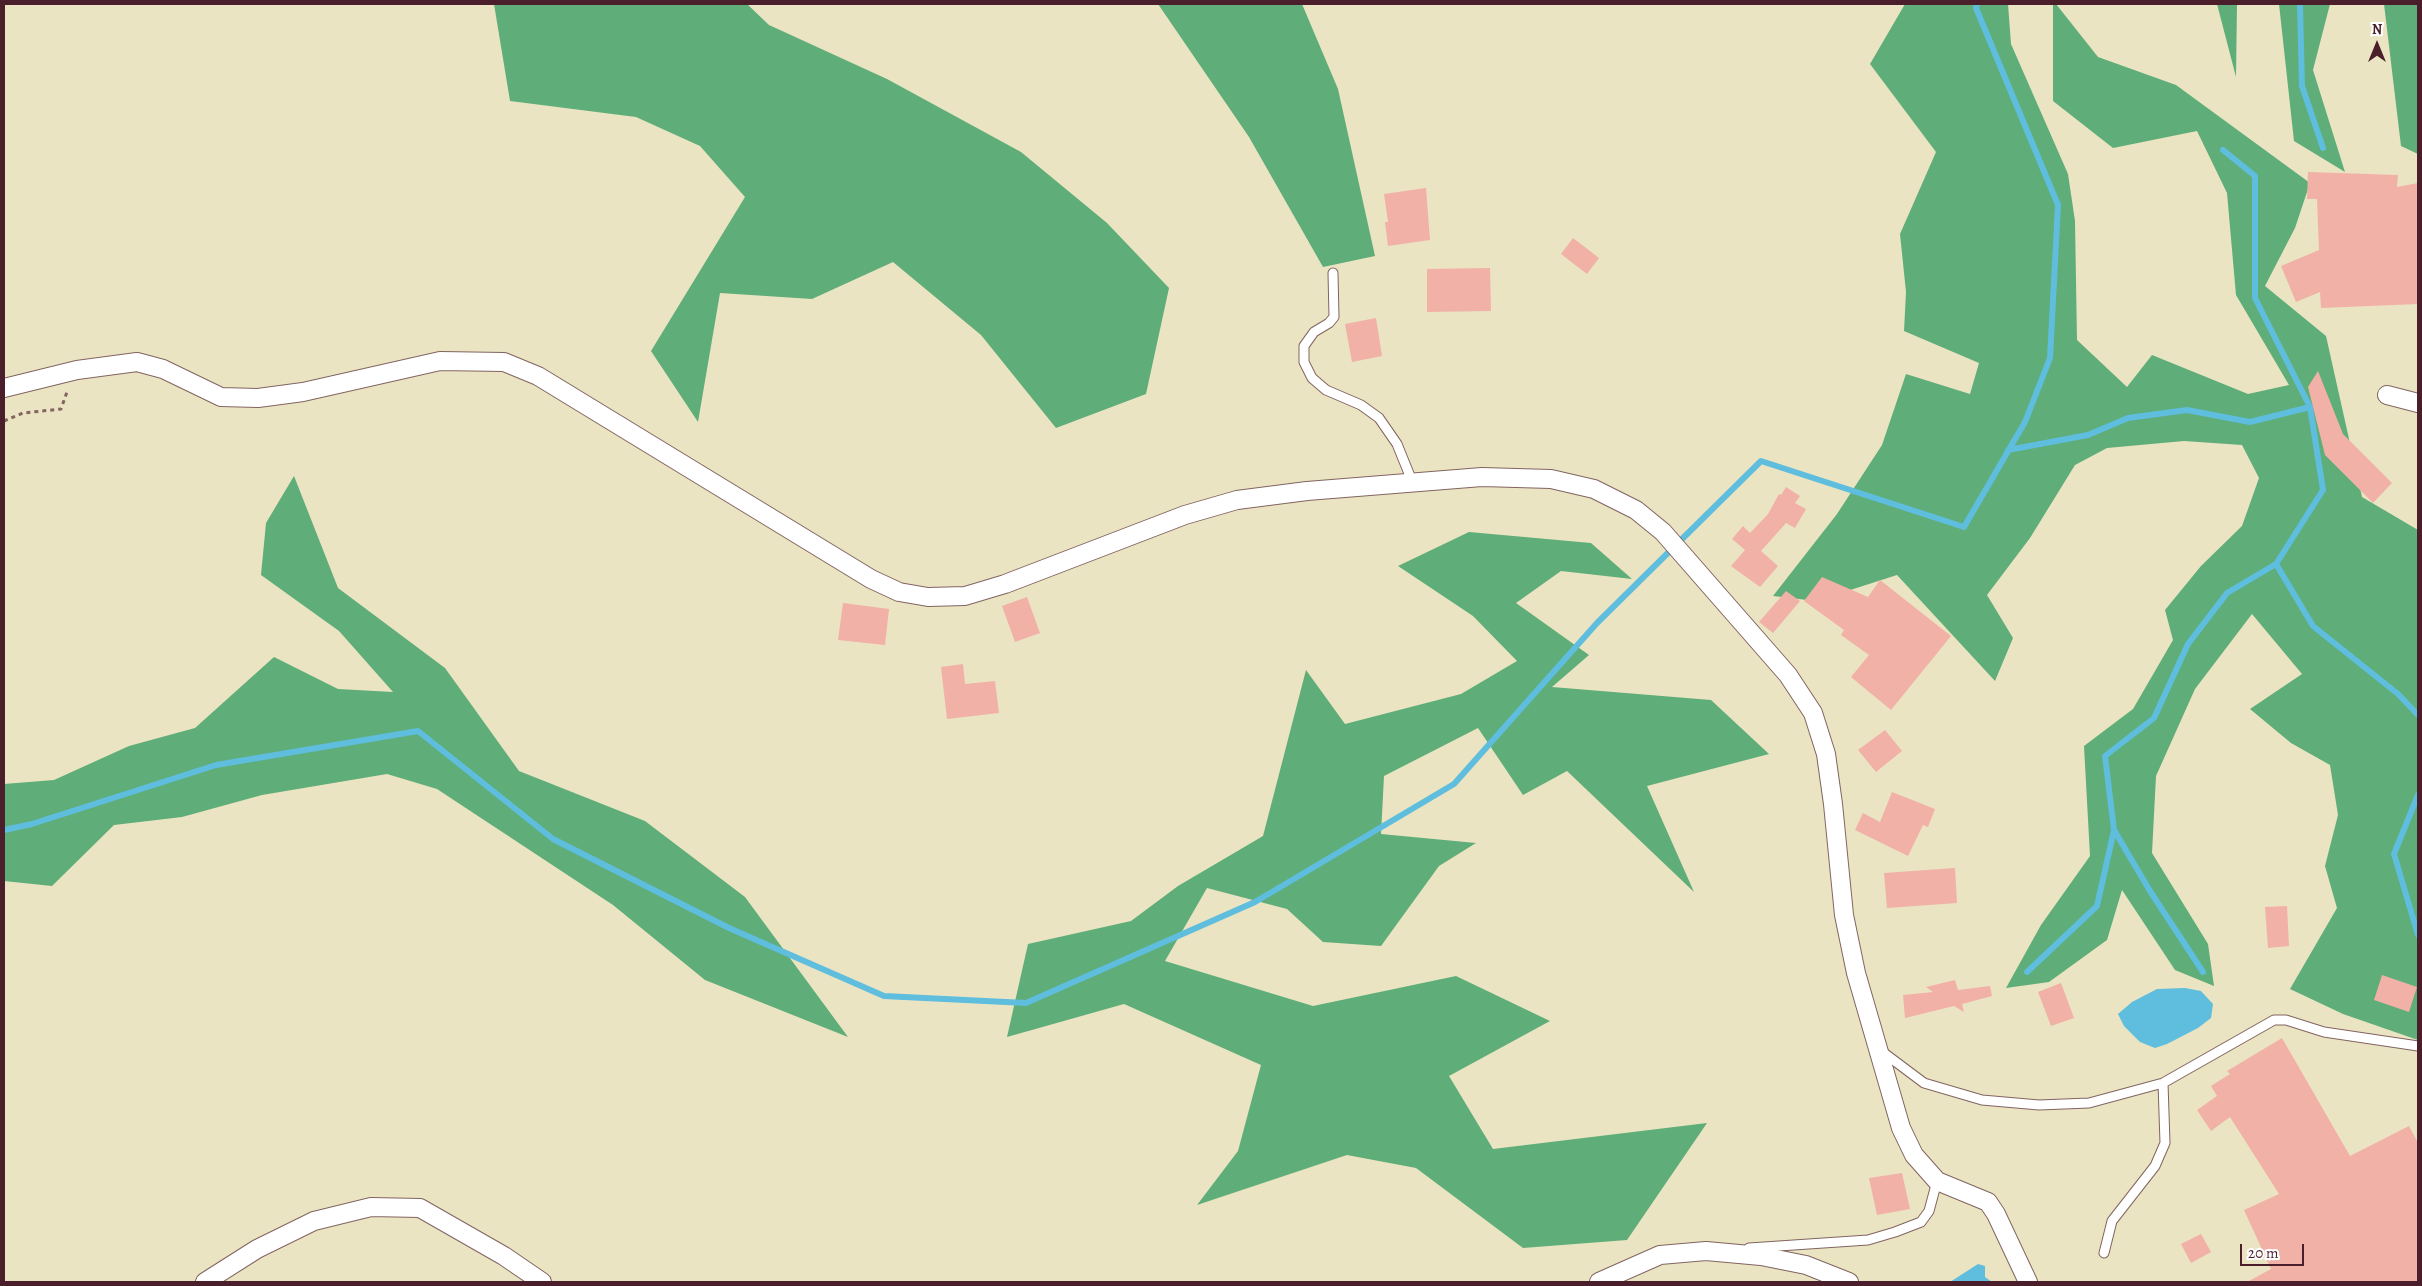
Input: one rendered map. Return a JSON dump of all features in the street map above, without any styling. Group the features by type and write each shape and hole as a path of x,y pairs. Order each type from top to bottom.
{"street":[{"path":"4,388 76,370 137,362 163,369 221,397 258,398 302,392 440,361 504,362 538,376 871,579 899,592 928,597 965,596 1005,584 1185,515 1237,500 1412,481 1482,477 1551,479 1594,489 1636,510 1663,532 1788,675 1813,713 1826,754 1844,915 1856,973 1901,1128 1914,1155 1937,1181 1988,1202 1996,1214 2028,1282"},
{"path":"2387,395 2418,403"},
{"path":"205,1282 257,1249 314,1220 371,1206 420,1208 504,1256 542,1282"},
{"path":"1599,1282 1660,1255 1706,1251 1761,1256 1797,1263 1849,1282"}],"lane":[{"path":"1333,273 1334,317 1329,324 1314,332 1304,346 1304,362 1312,378 1326,390 1361,405 1379,418 1397,444 1412,481"},
{"path":"1876,1046 1924,1083 1982,1100 2039,1105 2089,1103 2163,1083 2274,1020 2286,1020 2324,1032 2418,1046"},
{"path":"2104,1253 2112,1221 2155,1166 2164,1144 2163,1083"},
{"path":"1706,1251 1868,1240 1895,1232 1921,1222 1929,1211 1937,1181"}],"path":[{"path":"4,421 23,413 61,409 76,370"}],"green space":[{"path":"494,4 747,4 769,25 887,79 1021,152 1107,223 1169,288 1146,394 1056,428 981,335 893,262 812,299 720,293 698,422 651,351 745,197 700,146 636,117 510,101"},
{"path":"1158,4 1302,4 1338,89 1375,256 1323,267 1249,137"},
{"path":"1905,4 2008,4 2011,44 2068,174 2075,221 2077,340 2127,387 2152,355 2248,394 2289,385 2236,295 2227,193 2197,131 2113,148 2053,101 2053,4 2056,4 2098,57 2176,85 2310,183 2295,228 2265,286 2326,336 2362,497 2418,530 2418,1040 2343,1014 2290,989 2337,908 2325,866 2338,815 2330,765 2291,743 2250,709 2302,674 2252,614 2195,689 2156,776 2152,853 2208,944 2214,986 2175,970 2122,890 2107,940 2049,982 2006,988 2041,925 2090,856 2084,746 2133,709 2173,640 2165,610 2201,566 2242,526 2259,478 2242,445 2184,441 2107,448 2075,465 2030,538 1987,595 2013,638 1995,681 1897,575 1816,601 1773,596 1837,514 1882,445 1906,374 1970,394 1979,363 1904,331 1906,292 1900,234 1936,152 1870,64"},
{"path":"2217,4 2237,4 2236,77"},
{"path":"2279,4 2330,4 2313,70 2345,172 2294,141"},
{"path":"2384,4 2418,4 2418,154 2401,146"},
{"path":"294,476 338,588 445,668 519,771 645,821 745,897 848,1037 705,980 613,905 437,789 387,774 262,795 182,817 114,825 52,886 4,881 4,784 54,780 129,746 195,728 274,657 338,689 393,692 339,631 261,575 266,523"},
{"path":"1469,532 1591,543 1632,579 1561,571 1516,603 1589,655 1552,687 1711,700 1769,754 1647,786 1694,892 1567,771 1523,795 1478,728 1384,776 1381,834 1476,843 1439,866 1381,946 1323,942 1287,909 1207,888 1165,961 1313,1006 1456,976 1550,1021 1449,1076 1493,1149 1707,1123 1627,1240 1523,1248 1416,1168 1347,1155 1197,1205 1238,1151 1261,1065 1124,1004 1007,1037 1028,944 1131,921 1178,886 1263,836 1306,670 1345,724 1461,694 1517,661 1473,616 1398,566"}],"water":[{"path":"2185,988 2201,991 2213,1004 2211,1018 2198,1028 2167,1044 2155,1048 2140,1042 2124,1026 2118,1014 2132,1002 2157,989"},
{"path":"1978,1264 1985,1266 1985,1277 1992,1282 1950,1282"}],"building":[{"path":"2308,172 2398,175 2397,187 2418,183 2418,304 2321,308 2320,292 2296,302 2281,266 2319,250 2317,199 2307,199"},
{"path":"1426,188 1430,240 1388,246 1385,222 1388,222 1384,194"},
{"path":"1573,238 1599,258 1587,274 1561,254"},
{"path":"1490,268 1491,311 1427,312 1427,269"},
{"path":"1376,318 1382,356 1352,362 1345,324"},
{"path":"2318,371 2343,434 2392,483 2373,503 2325,455 2308,387"},
{"path":"1786,487 1800,496 1795,503 1806,509 1795,528 1786,523 1761,551 1778,566 1760,587 1731,566 1745,550 1732,539 1743,526 1750,533 1768,514 1779,494 1781,495"},
{"path":"1822,577 1868,597 1880,580 1951,636 1891,710 1851,677 1869,655 1841,635 1844,630 1804,601"},
{"path":"1786,591 1800,601 1773,633 1759,622"},
{"path":"1027,597 1040,633 1015,642 1002,606"},
{"path":"843,603 889,609 885,645 838,640"},
{"path":"963,664 965,684 995,681 999,713 947,719 941,667"},
{"path":"1885,730 1902,751 1876,772 1858,750"},
{"path":"1892,792 1935,809 1928,827 1923,825 1908,856 1855,830 1863,813 1880,822"},
{"path":"1955,868 1957,903 1887,908 1884,873"},
{"path":"2287,906 2289,946 2268,948 2265,907"},
{"path":"2382,975 2417,987 2409,1012 2374,1000"},
{"path":"1955,980 1958,990 1990,986 1992,996 1962,1004 1964,1012 1954,1006 1905,1018 1903,995 1933,992 1926,987"},
{"path":"2061,983 2074,1018 2051,1026 2038,992"},
{"path":"2282,1038 2350,1156 2409,1126 2418,1143 2418,1282 2247,1282 2271,1269 2244,1210 2279,1194 2230,1117 2211,1131 2197,1110 2217,1096 2211,1086 2230,1074 2227,1071"},
{"path":"1902,1173 1910,1209 1877,1215 1869,1178"},
{"path":"2201,1234 2211,1252 2191,1263 2181,1244"}],"waterway":[{"path":"4,830 32,824 216,765 418,731 553,839 729,928 884,996 1026,1003 1255,902 1454,784 1597,623 1761,461 1964,527 2025,422 2050,358 2058,205 1976,8 1977,4"},
{"path":"2300,4 2302,86 2323,148"},
{"path":"2223,150 2255,176 2255,298 2310,407"},
{"path":"2008,450 2088,435 2128,418 2187,410 2250,422 2310,407 2323,490 2276,564 2227,593 2188,644 2154,718 2105,756 2114,830 2097,906 2027,972"},
{"path":"2276,564 2313,626 2398,694 2418,715"},
{"path":"2418,795 2394,854 2418,935"},
{"path":"2114,830 2150,891 2203,972"}]}
